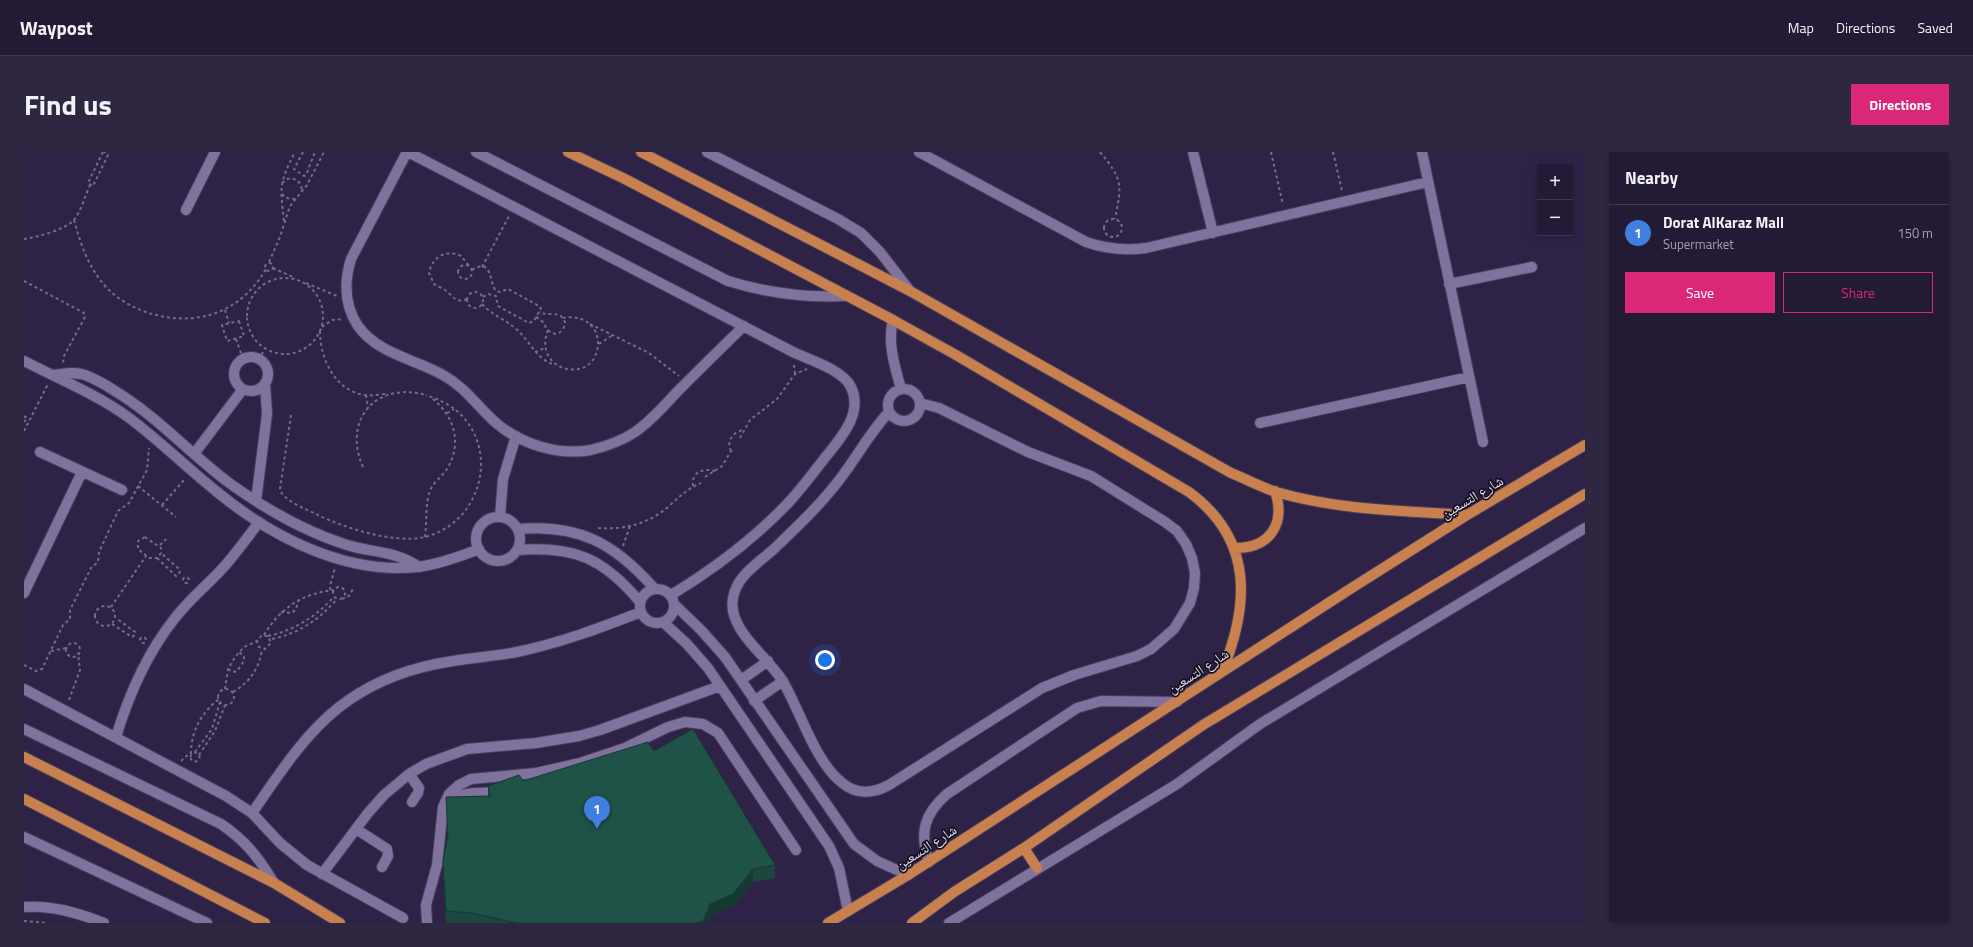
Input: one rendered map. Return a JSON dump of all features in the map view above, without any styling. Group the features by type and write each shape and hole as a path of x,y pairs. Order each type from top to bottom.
{"main road":[{"path":"568,152 625,179 844,296 893,320 956,355 1189,492 1201,501 1222,523 1235,548 1239,567 1240,605 1233,640 1222,672"},
{"path":"641,152 910,291 1210,462 1275,492 1346,506 1467,515"},
{"name":"شارع التسعين","path":"828,923 929,862 1467,515 1585,445"},
{"path":"1235,548 1256,546 1265,540 1272,532 1277,523 1279,512 1275,492"},
{"path":"912,923 954,892 1024,848 1204,725 1585,494"},
{"path":"24,757 274,883 340,923"},
{"path":"24,800 265,923"},
{"path":"1024,848 1036,868"}],"street":[{"path":"186,210 215,152"},
{"path":"671,595 697,580 768,523 790,501 810,477 852,418 855,408 854,397 851,387 845,378 408,152 351,259 347,272 347,300 358,326 378,345 443,375 458,384 494,421 516,436 536,445 558,450 588,450 605,446 635,432 744,326"},
{"path":"476,152 728,281 761,290 788,295 811,297 844,296"},
{"path":"707,152 861,233 880,252 910,291"},
{"path":"919,152 1075,236 1098,246 1116,249 1134,250 1213,233 1428,182"},
{"path":"1193,152 1213,233"},
{"path":"1422,152 1483,442"},
{"path":"1449,284 1532,267"},
{"path":"893,320 890,328 891,348 901,389"},
{"path":"256,501 266,414 267,370 259,360 254,358 243,359 238,363 234,374 238,385 243,389 255,391 266,383"},
{"path":"24,361 103,401 145,430 222,496 259,522 303,544 340,559 380,567 418,566 460,557 479,549"},
{"path":"52,375 65,373 86,375 128,399 158,422 184,446 223,478 256,501 307,530 346,545 400,556 418,566"},
{"path":"1260,423 1469,377"},
{"path":"194,454 243,389"},
{"path":"901,389 913,392 918,397 920,403 919,411 915,418 908,421 900,421 894,418 889,412 887,405 889,398 894,392 901,389"},
{"path":"889,412 826,496 791,533 743,576 736,586 732,610 742,633 768,661 783,681 811,739 840,781 858,791 869,792 879,790 1042,688 1074,674 1130,658 1151,649 1174,629 1186,610 1194,588 1195,573 1192,558 1186,544 1177,531 1165,522 1091,476 1028,452 940,408 920,403"},
{"path":"500,517 503,479 516,436"},
{"path":"175,455 184,446"},
{"path":"40,452 122,490"},
{"path":"24,593 82,472"},
{"path":"500,517 507,518 518,529 520,536 517,550 508,559 495,560 488,558 479,549 477,543 478,529 487,520 500,517"},
{"path":"116,737 138,676 154,647 174,618 197,592 220,571 241,547 259,522"},
{"path":"518,529 552,528 570,531 602,543 624,558 654,588 666,591 671,595 675,606 714,643 854,844 877,861 908,875"},
{"path":"949,923 1036,868 1177,784 1217,754 1273,716 1585,528"},
{"path":"517,550 550,549 581,555 608,569 620,579 650,622 663,622 669,619 675,606"},
{"path":"252,813 300,745 319,725 344,704 385,680 436,664 516,652 543,646 594,630 640,607 647,591 654,588"},
{"path":"663,622 698,656 720,686 832,852 841,874 848,911"},
{"path":"740,680 768,661"},
{"path":"754,700 783,681"},
{"path":"322,874 384,795 409,774 444,756 467,749 536,743 579,736 600,730 720,686"},
{"path":"24,689 226,796 252,813 293,855 322,874 403,918"},
{"path":"929,862 925,850 924,831 930,813 937,802 1077,708 1101,701 1177,702"},
{"path":"427,923 426,905 437,865 443,807 453,789 471,779 536,773 603,756 625,748 676,723 694,722 703,724 715,730 724,740 796,850"},
{"path":"24,729 221,824 247,844 258,857 274,883"},
{"path":"443,807 454,797 502,790 536,773"},
{"path":"409,774 419,788 418,794 412,802"},
{"path":"356,829 387,849 388,856 382,867"},
{"path":"24,837 207,923"},
{"path":"24,899 38,906"},
{"path":"24,907 38,906 71,912 104,923"}],"path":[{"path":"90,185 94,185 108,155 105,152"},
{"path":"24,239 37,237 74,220 90,185 88,183 105,152"},
{"path":"284,222 280,191 284,175 295,152"},
{"path":"303,152 294,169 299,174 306,175 315,152"},
{"path":"74,220 86,258 101,282 118,297 138,308 159,316 181,319 203,317 225,310 248,293 266,269 266,265 269,262 280,237 290,206 302,192 324,152"},
{"path":"1100,152 1112,165 1120,182 1120,191 1115,219"},
{"path":"1271,152 1285,216"},
{"path":"1333,152 1345,202"},
{"path":"296,179 299,174"},
{"path":"281,186 287,179 296,179"},
{"path":"296,179 302,187 302,192"},
{"path":"280,191 286,198 296,199"},
{"path":"482,267 515,206"},
{"path":"1110,219 1115,219 1122,227 1121,232 1117,236 1111,237 1104,231 1104,226 1110,219"},
{"path":"467,299 472,307 477,308 482,304 483,297 479,292 473,292 467,299 460,301 453,299 444,289 434,284 429,273 434,261 446,253 461,256 471,269 470,278 464,280 459,277 460,268 465,265 471,269 482,267 491,273 496,291 500,292 508,289 541,308 534,322 529,323 498,306 496,296 488,294 483,297"},
{"path":"269,262 273,264 273,268 304,283 347,300"},
{"path":"266,269 270,271 273,268"},
{"path":"283,278 304,283 312,289 320,302 323,317 320,329 314,340 297,352 286,354 275,352 265,348 257,341 251,332 247,311 253,296 263,284 283,278"},
{"path":"24,281 84,312 85,317 64,356 65,373"},
{"path":"482,304 493,314 514,327 530,343 535,352 545,361 572,370 587,365 597,352 598,344 596,333 589,323"},
{"path":"225,310 229,323"},
{"path":"536,317 543,320 548,330 556,333 563,330 565,322 558,314 545,315 539,312"},
{"path":"320,329 328,322 338,318 349,320 358,326"},
{"path":"563,318 581,318 649,354 687,383"},
{"path":"240,321 244,336 226,340 222,326 229,323 240,321"},
{"path":"290,415 280,489 283,496 320,516 357,529 405,538 425,537 444,529 460,517 476,495 480,482 481,455 478,442 472,429 454,409 441,400 426,395 401,391 389,394 366,395 346,387 330,372 322,352 320,329"},
{"path":"548,330 546,336 546,348 552,361 557,366"},
{"path":"598,344 613,335"},
{"path":"236,339 243,359"},
{"path":"259,360 265,348"},
{"path":"535,352 546,348"},
{"path":"740,438 743,430 750,420 777,399 795,374"},
{"path":"24,431 52,375"},
{"path":"363,467 358,456 356,437 361,418 368,408 389,394"},
{"path":"366,395 369,404 368,408"},
{"path":"425,537 430,490 446,470 452,459 455,447 455,435 452,423 447,413 437,402 426,395"},
{"path":"447,413 454,409"},
{"path":"24,416 28,421"},
{"path":"24,422 28,421"},
{"path":"24,665 36,671 40,670 63,625 70,619 70,610 91,568 99,560 99,552 118,511 129,503 147,470 149,462 149,446 145,430"},
{"path":"731,452 729,445 731,438 736,433 743,430"},
{"path":"705,477 716,471 725,463 732,448"},
{"path":"693,487 693,478 696,474 706,470 716,471"},
{"path":"162,505 193,471"},
{"path":"598,528 619,528 630,526 659,514 681,494 701,483"},
{"path":"138,486 176,517"},
{"path":"624,558 623,544 630,526"},
{"path":"161,553 157,558 152,559 146,556 137,546 140,538 148,537 159,546 161,553 180,570 179,574 183,578"},
{"path":"159,546 166,539"},
{"path":"112,607 146,556"},
{"path":"157,558 176,576 179,574"},
{"path":"340,559 332,574 332,590 334,597 341,599 349,596 353,589"},
{"path":"191,754 195,752 212,729 220,700 220,693 225,689 228,669 239,652 264,635 281,612 299,599 339,587 342,588 345,594 341,599"},
{"path":"264,635 268,636 289,630 309,619 334,597"},
{"path":"281,612 292,613 296,609 299,599"},
{"path":"271,640 293,633 308,625 322,616 337,599"},
{"path":"112,607 101,606 97,609 95,616 96,620 101,625 108,626 112,624 116,618"},
{"path":"112,607 116,618 135,632 135,635 140,638"},
{"path":"112,624 132,637 135,635"},
{"path":"268,636 271,640"},
{"path":"262,648 268,648 271,640"},
{"path":"257,641 262,648"},
{"path":"51,651 66,648 68,645 75,644 80,650 78,653 81,664 79,676 64,710"},
{"path":"66,648 66,652 70,656 73,657 78,653"},
{"path":"232,692 246,683 256,671 262,648"},
{"path":"228,669 233,672 237,671 244,661 244,656 239,652"},
{"path":"225,689 232,692"},
{"path":"220,700 205,711 200,719 193,736 191,760 196,762 199,758 199,755 215,731 225,705 232,702 234,695 232,692"},
{"path":"220,700 225,705"},
{"path":"195,752 199,755"},
{"path":"24,920 47,923"}],"building":[{"path":"693,729 775,865 753,869 733,894 710,904 703,921 694,923 517,923 472,913 446,911 443,862 448,836 446,797 491,796 488,786 519,775 523,781 648,742 654,751"}],"place":[{"name":"Dorat AlKaraz Mall","path":"597,829"}]}
